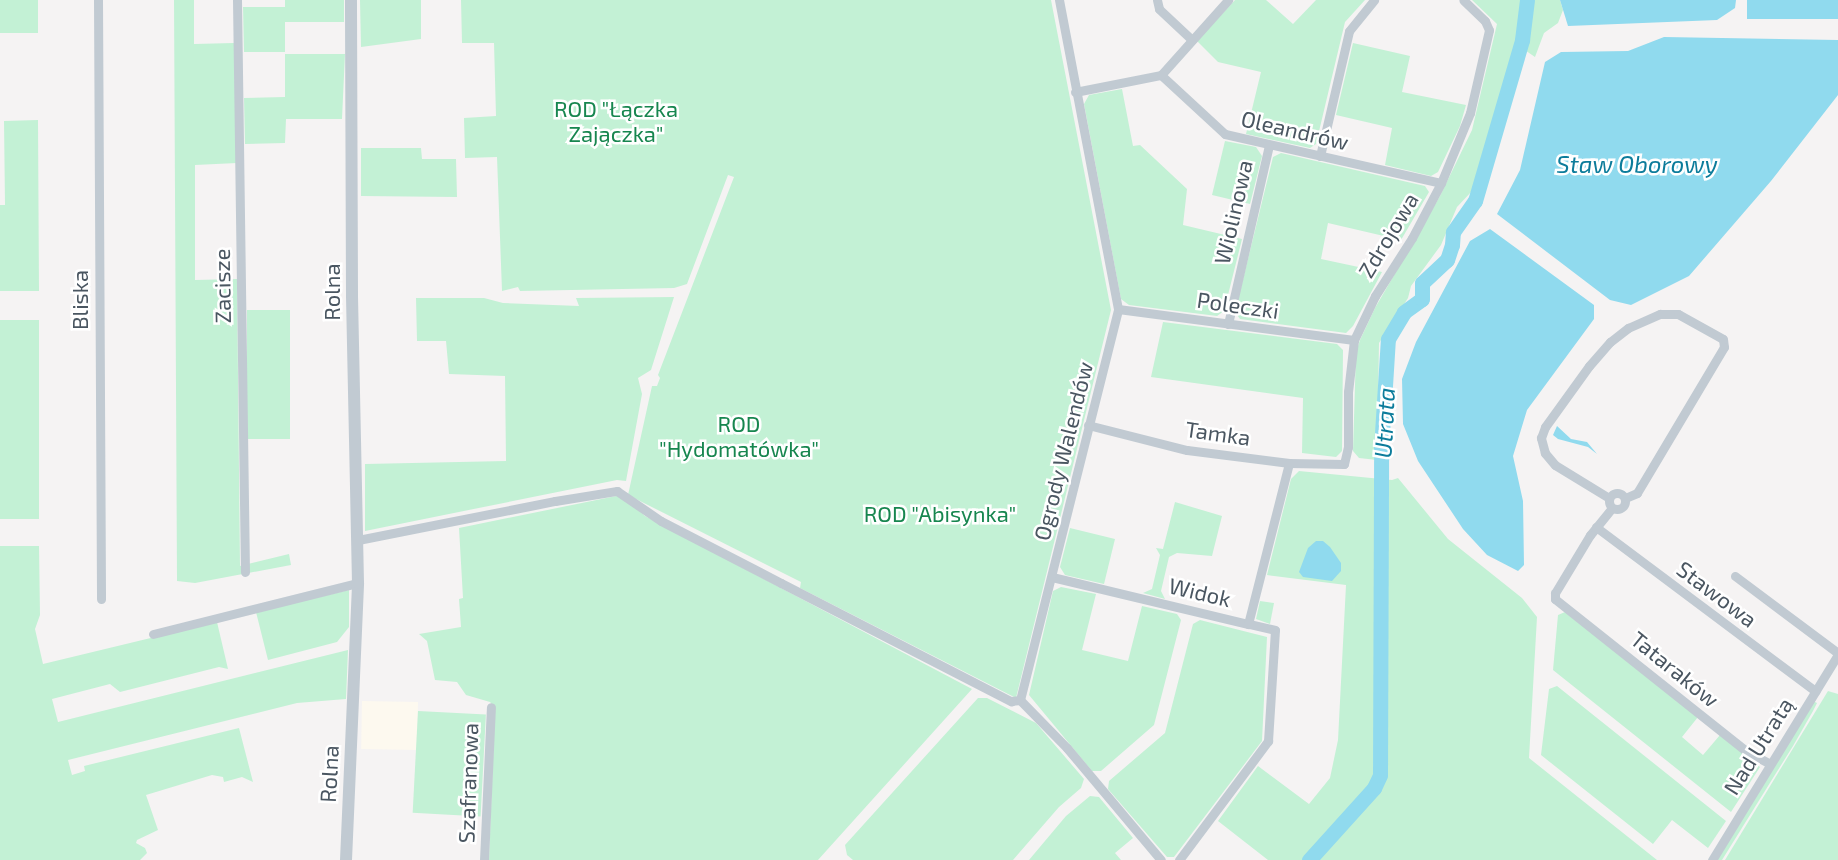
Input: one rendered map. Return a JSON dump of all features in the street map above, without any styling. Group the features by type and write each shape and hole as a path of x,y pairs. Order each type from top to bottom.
{"street":[{"name":"Bliska","path":"98,0 101,599"},
{"name":"Zacisze","path":"237,0 245,572"},
{"name":"Rolna","path":"346,860 358,583 352,295 351,0"},
{"name":"Ogrody Walendów","path":"1020,700 1118,309 1059,0"},
{"path":"1157,0 1159,9 1192,40"},
{"path":"1075,92 1161,75 1228,0"},
{"path":"1320,156 1349,31 1374,0"},
{"name":"Zdrojowa","path":"1344,465 1348,447 1348,392 1353,340 1375,296 1412,238 1441,183 1470,113 1489,30 1485,21 1463,0"},
{"name":"Oleandrów","path":"1161,75 1225,135 1441,183"},
{"name":"Wiolinowa","path":"1227,324 1269,145"},
{"name":"Poleczki","path":"1118,309 1353,340"},
{"path":"1660,314 1678,314 1723,339 1724,347 1637,493 1625,498 1623,507 1619,510 1610,503 1555,465 1545,453 1541,438 1545,427 1589,366 1610,342 1628,328 1660,314"},
{"name":"Tamka","path":"1088,425 1187,450 1289,463 1344,465"},
{"name":"Widok","path":"1052,577 1248,624 1289,463"},
{"path":"358,540 612,490 661,521 781,583 1011,701 1020,700 1067,748 1161,860"},
{"path":"1596,527 1610,503"},
{"name":"Tataraków","path":"1596,527 1555,592 1557,602 1746,751 1769,763"},
{"name":"Stawowa","path":"1596,527 1815,691"},
{"path":"1735,576 1838,653"},
{"path":"153,634 358,583"},
{"path":"1179,860 1268,741 1275,630 1248,624"},
{"name":"Nad Utratą","path":"1712,860 1838,653"},
{"name":"Szafranowa","path":"484,860 490,707"}],"shaded area":[{"path":"362,701 418,702 417,750 361,749"}],"green space":[{"path":"0,0 38,0 38,33 0,33"},
{"path":"174,0 194,0 194,44 234,43 237,163 195,165 195,280 237,279 240,566 289,554 291,565 195,583 177,581"},
{"path":"285,0 344,0 344,22 285,22 285,52 244,52 243,7 285,7"},
{"path":"360,0 421,0 421,39 361,47"},
{"path":"461,0 1051,0 1111,310 1016,698 800,588 801,582 628,495 652,386 657,386 660,378 658,375 734,177 728,175 687,284 674,288 520,291 518,287 502,291 497,157 465,158 464,118 496,116 494,43 462,43"},
{"path":"1235,0 1266,0 1293,24 1316,0 1365,0 1345,22 1316,144 1310,148 1246,134 1261,72 1218,62 1197,41"},
{"path":"1472,0 1560,0 1563,10 1558,23 1544,33 1535,57 1516,44 1498,118 1473,190 1457,207 1441,245 1411,286 1408,298 1379,343 1377,460 1359,458 1353,451 1356,352 1360,340 1375,308 1440,196 1472,130 1497,24"},
{"path":"1353,43 1410,56 1402,92 1466,105 1460,126 1438,172 1431,176 1385,165 1392,128 1336,115"},
{"path":"285,54 345,54 342,119 286,119 285,143 245,144 244,98 285,97"},
{"path":"1122,89 1133,146 1140,145 1187,189 1183,225 1242,239 1224,311 1217,316 1129,305 1121,299 1084,104 1089,95"},
{"path":"38,120 39,291 0,291 0,205 5,205 4,121"},
{"path":"1225,141 1256,147 1262,156 1250,204 1212,195"},
{"path":"361,148 421,148 422,159 456,159 457,197 361,196"},
{"path":"1281,153 1425,186 1429,192 1401,240 1328,223 1321,259 1382,272 1353,326 1346,333 1240,319 1235,312 1273,157"},
{"path":"674,297 651,370 638,378 642,394 626,481 617,480 365,531 365,464 506,461 505,376 449,374 446,341 417,341 416,298 484,298 503,303 579,306 576,298"},
{"path":"247,310 290,310 290,439 247,439"},
{"path":"0,320 39,320 39,519 0,519"},
{"path":"1163,322 1337,344 1343,350 1342,451 1336,457 1302,453 1303,398 1151,377"},
{"path":"1299,471 1392,480 1398,478 1448,539 1522,598 1537,617 1529,758 1657,860 1268,860 1218,821 1258,766 1309,804 1330,778 1338,740 1346,585 1267,575 1291,479"},
{"path":"621,495 645,516 972,689 818,860 489,860 495,708 490,702 466,695 457,682 435,680 427,641 419,634 461,627 459,599 463,598 459,528"},
{"path":"1175,502 1222,516 1212,556 1177,553 1169,557 1161,591 1165,599 1143,593 1152,589 1160,555 1156,548 1163,549"},
{"path":"1070,528 1115,539 1104,584 1065,575 1060,567"},
{"path":"0,546 39,546 40,615 35,629 43,664 217,622 228,669 219,667 120,692 110,684 52,699 58,722 348,650 346,699 297,703 68,760 72,775 85,771 84,766 239,728 253,782 242,777 224,782 223,777 212,775 146,795 158,830 137,840 136,843 145,848 147,853 140,860 0,860"},
{"path":"1061,587 1096,594 1082,650 1128,661 1142,606 1177,614 1181,620 1154,725 1101,771 1092,771 1029,695 1053,591"},
{"path":"349,590 349,627 337,642 268,660 256,612"},
{"path":"1260,601 1274,603 1270,624 1256,619"},
{"path":"1565,612 1698,717 1682,737 1703,755 1720,735 1760,767 1731,812 1553,670 1558,615"},
{"path":"1200,620 1267,637 1262,741 1174,857 1167,857 1108,789 1109,781 1165,733 1193,624"},
{"path":"1557,686 1726,821 1708,848 1672,820 1653,844 1541,755 1549,689"},
{"path":"1828,691 1838,694 1838,860 1725,860"},
{"path":"978,698 987,698 1036,723 1084,779 1081,788 1059,807 1013,860 853,860 847,855 845,845"},
{"path":"1813,701 1817,703 1793,746 1722,860 1716,860"},
{"path":"418,711 486,715 481,816 413,813"},
{"path":"1090,796 1099,797 1133,838 1115,853 1121,860 1029,860 1066,816"}],"water":[{"path":"1560,0 1736,0 1735,8 1717,20 1568,26"},
{"path":"1747,0 1838,0 1838,19 1747,19"},
{"name":"Staw Oborowy","path":"1664,37 1838,40 1838,95 1771,181 1689,276 1631,305 1610,300 1497,214 1520,170 1545,62 1561,52 1628,51"},
{"path":"1490,229 1594,305 1594,319 1527,410 1513,456 1523,501 1524,565 1518,571 1487,555 1463,529 1418,461 1403,424 1402,379 1416,342 1470,241"},
{"path":"1557,426 1571,439 1587,442 1597,454 1588,447 1558,439 1553,435"},
{"path":"1316,541 1323,541 1330,547 1341,563 1341,571 1332,581 1303,577 1299,572 1308,548"}],"waterway":[{"name":"Utrata","path":"1309,860 1374,788 1380,775 1381,449 1388,339 1404,312 1422,299 1422,283 1447,260 1453,232 1475,201 1522,40 1527,0"}],"park label":[{"name":"ROD \"Łączka Zajączka\"","path":"616,120"},
{"name":"ROD \"Hydomatówka\"","path":"739,436"},
{"name":"ROD \"Abisynka\"","path":"940,514"}]}
